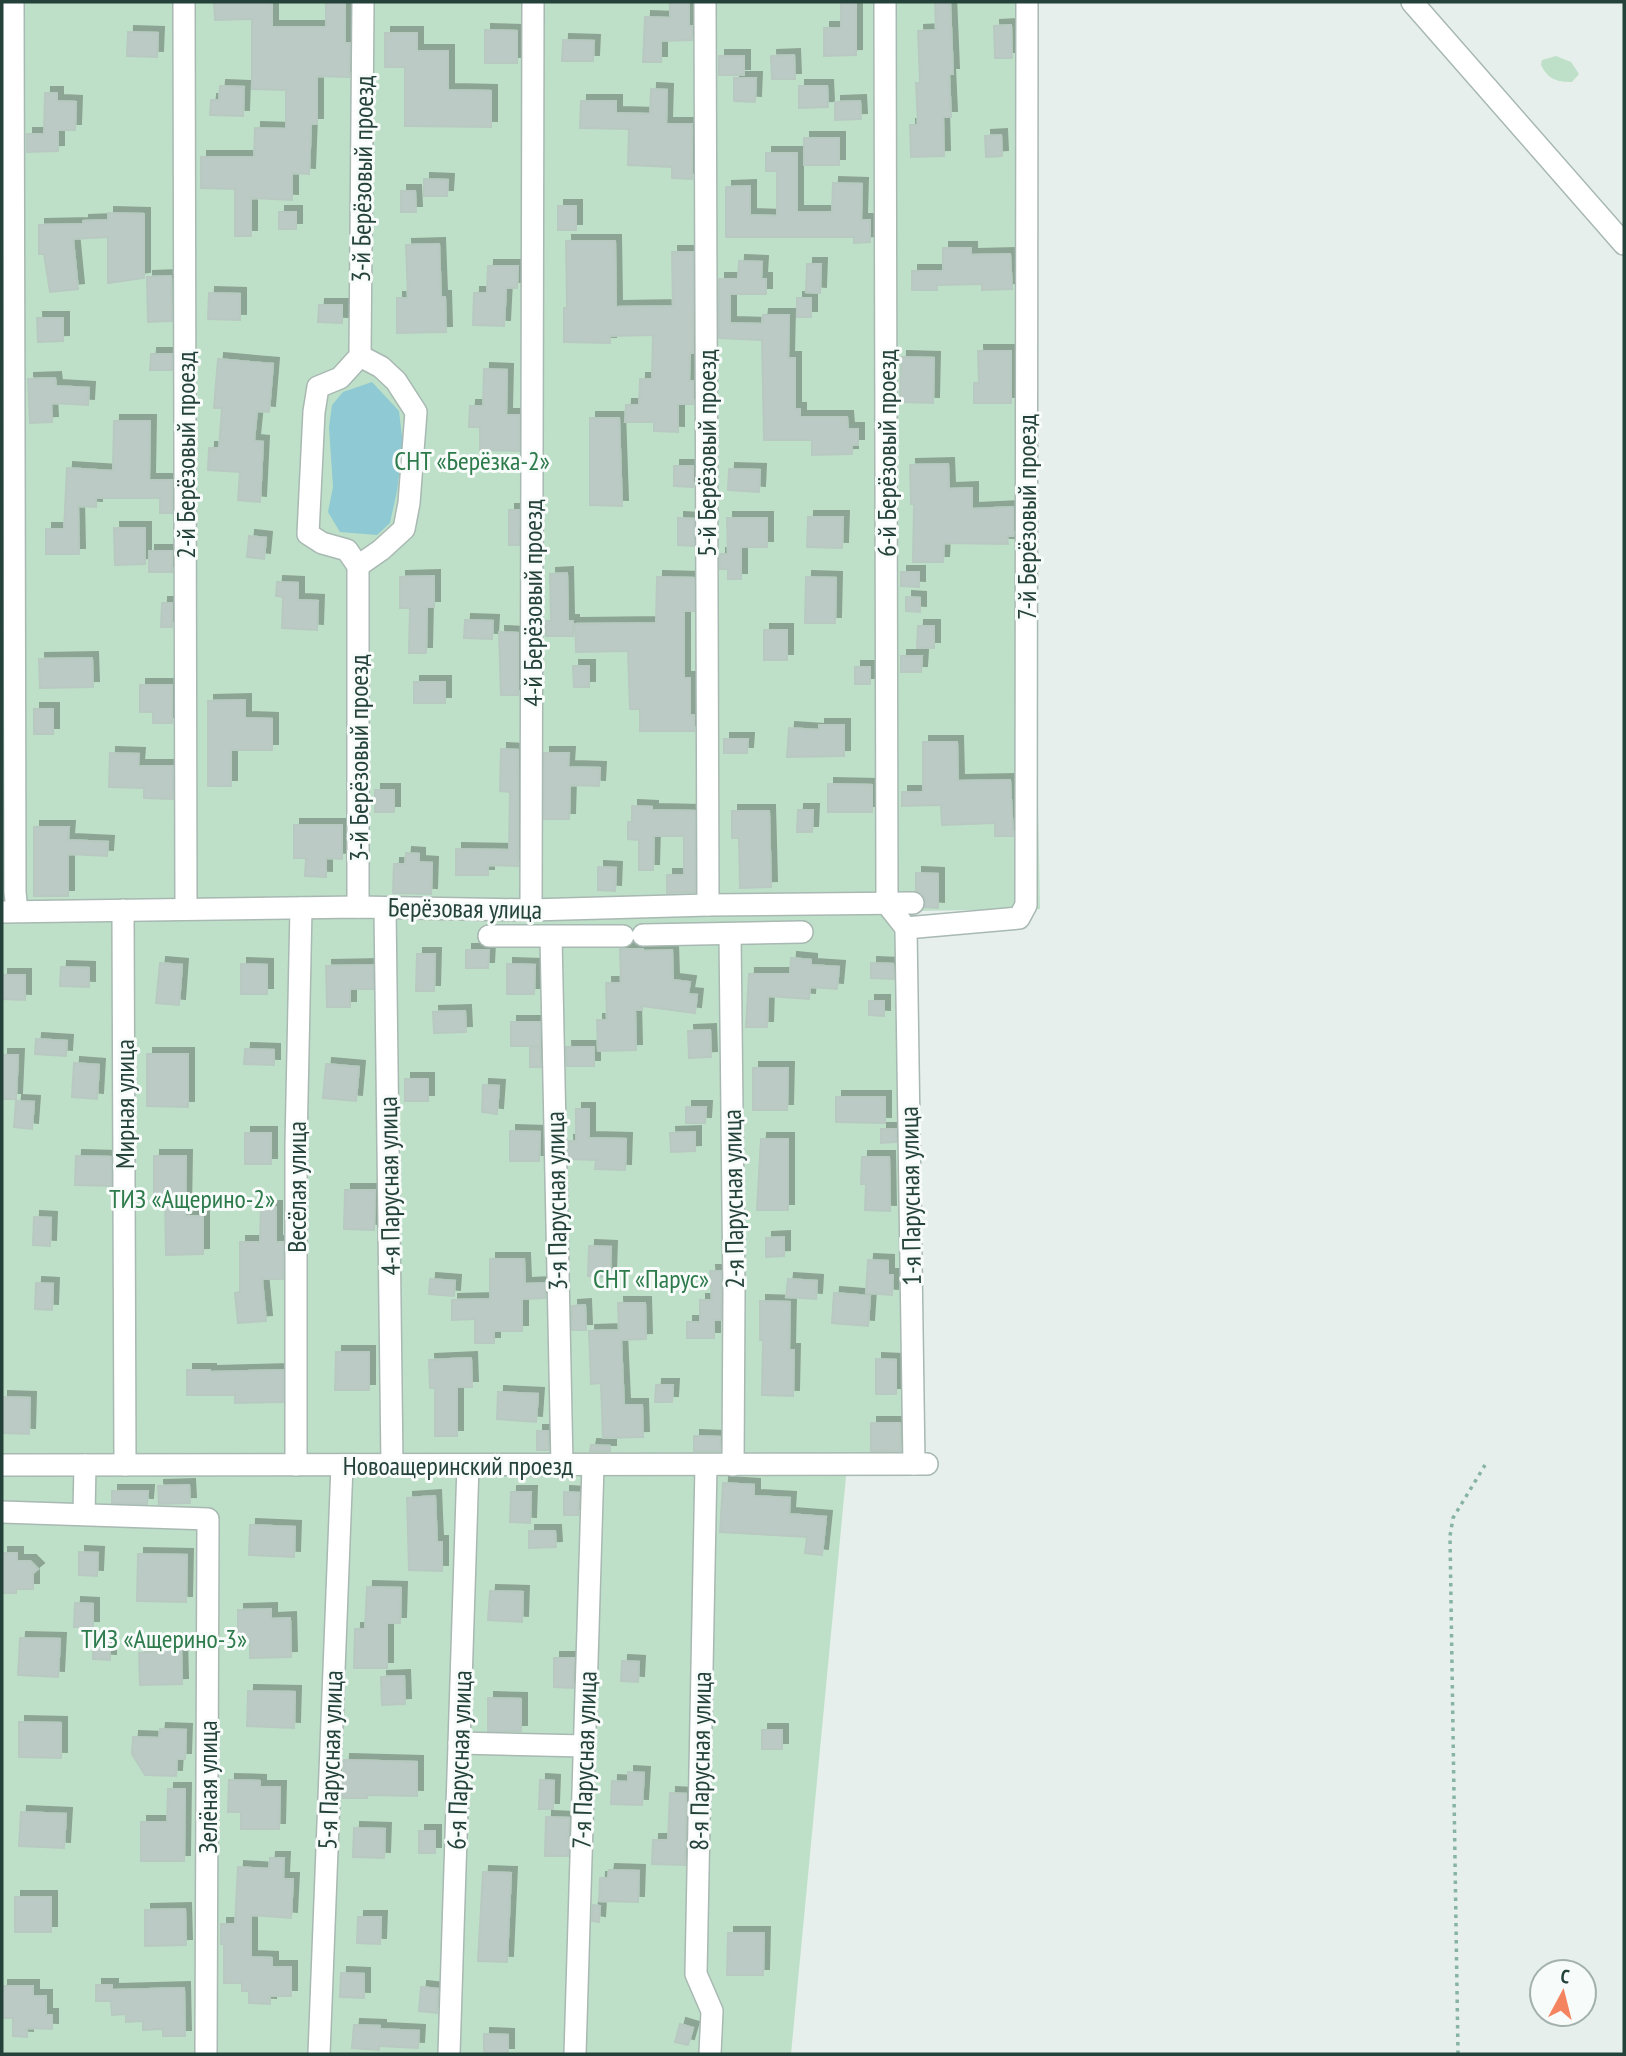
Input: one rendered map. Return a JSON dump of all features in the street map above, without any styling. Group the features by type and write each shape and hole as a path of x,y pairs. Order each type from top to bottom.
{"street":[{"path":"9,911 15,892 13,2"},
{"name":"2-й Берёзовый проезд","path":"184,2 186,909"},
{"name":"3-й Берёзовый проезд","path":"360,356 363,2"},
{"name":"4-й Берёзовый проезд","path":"531,910 533,2"},
{"name":"5-й Берёзовый проезд","path":"705,2 708,905"},
{"name":"6-й Берёзовый проезд","path":"885,2 887,904"},
{"name":"7-й Берёзовый проезд","path":"906,928 1019,918 1026,905 1027,2"},
{"path":"1412,2 1624,244"},
{"path":"360,356 381,367 388,374 416,412 409,503 404,529 358,566 347,550 322,543 308,534 314,412 318,387 340,378 360,356"},
{"name":"3-й Берёзовый проезд","path":"358,566 358,908"},
{"name":"Берёзовая улица","path":"9,911 301,908 531,910 913,903"},
{"path":"887,904 906,928"},
{"name":"Весёлая улица","path":"296,1465 296,1145 301,908"},
{"name":"4-я Парусная улица","path":"385,908 392,1465"},
{"name":"Мирная улица","path":"123,910 125,1465"},
{"name":"1-я Парусная улица","path":"906,928 921,1464"},
{"path":"489,936 802,932"},
{"name":"2-я Парусная улица","path":"730,934 733,1465"},
{"name":"3-я Парусная улица","path":"551,937 562,1465"},
{"name":"Новоащеринский проезд","path":"2,1465 921,1464"},
{"path":"2,1513 84,1514 85,1465"},
{"name":"5-я Парусная улица","path":"319,2054 342,1465"},
{"name":"6-я Парусная улица","path":"449,2054 468,1465"},
{"name":"7-я Парусная улица","path":"575,2054 593,1465"},
{"name":"8-я Парусная улица","path":"706,1465 696,1974 712,2011 710,2054"},
{"name":"Зелёная улица","path":"84,1514 208,1519 206,2054"},
{"path":"459,1743 584,1746"}],"path":[{"path":"1458,2054 1450,1536 1453,1518 1485,1465"}],"green space":[{"path":"2,2 1023,2 1040,909 915,911 924,1464 847,1466 791,2054 2,2054"},
{"path":"1556,56 1571,62 1579,74 1572,82 1553,79 1544,70 1542,60"}],"water":[{"path":"372,382 399,411 403,445 397,491 390,523 377,535 340,532 328,512 333,487 329,427 332,405 343,392"}],"building":[{"path":"214,2 272,2 272,27 326,27 326,2 345,2 345,43 350,43 349,77 317,76 317,124 311,124 309,174 292,173 292,200 251,198 251,236 235,236 235,189 201,188 201,157 254,157 255,128 286,129 286,90 252,89 252,19 215,20"},
{"path":"670,2 689,2 692,40 661,41 661,62 643,62 645,17 670,18"},
{"path":"841,2 856,2 856,55 824,56 824,28 841,28"},
{"path":"935,2 950,2 953,74 949,74 951,117 943,117 944,156 911,157 910,125 918,125 918,31 936,30"},
{"path":"1011,25 1012,58 995,58 994,26"},
{"path":"485,30 517,31 517,63 485,63"},
{"path":"128,32 158,33 157,57 127,56"},
{"path":"385,33 417,33 417,51 448,51 448,90 491,91 491,127 405,126 405,67 385,67"},
{"path":"563,40 594,41 593,61 562,61"},
{"path":"794,55 795,79 772,79 771,56"},
{"path":"719,56 744,56 744,75 719,75"},
{"path":"734,78 756,78 755,102 734,101"},
{"path":"220,86 244,87 243,116 210,115 211,100 219,100"},
{"path":"799,86 827,86 828,107 799,108"},
{"path":"651,89 667,90 666,124 692,124 692,179 672,178 672,167 628,165 629,129 580,128 581,101 616,101 616,113 650,114"},
{"path":"45,93 57,93 57,101 76,102 75,130 58,130 58,151 27,152 27,134 44,134"},
{"path":"860,101 861,119 835,120 835,102"},
{"path":"1001,135 1002,156 986,157 985,136"},
{"path":"804,138 839,138 839,165 804,165"},
{"path":"766,153 797,153 797,212 832,212 833,183 862,184 861,220 870,220 870,242 854,243 854,237 726,237 726,187 750,186 750,215 777,216 777,171 766,171"},
{"path":"424,179 448,180 447,196 424,196"},
{"path":"401,191 415,191 416,212 401,212"},
{"path":"558,206 576,206 576,230 558,230"},
{"path":"279,212 296,212 296,229 279,229"},
{"path":"108,213 144,214 144,278 108,283 108,237 73,239 78,289 50,292 44,254 39,254 39,225 83,224 83,221 108,220"},
{"path":"566,241 615,241 616,307 673,306 672,252 693,252 693,353 690,353 689,381 693,381 693,404 678,404 678,432 654,431 654,422 625,422 626,405 639,405 640,379 652,379 653,335 610,336 610,343 564,342 564,308 567,308"},
{"path":"439,244 441,297 445,297 446,332 397,333 397,298 408,298 406,245"},
{"path":"943,248 971,248 971,255 1010,254 1012,289 982,290 982,284 937,285 937,290 912,290 912,271 943,271"},
{"path":"739,261 762,262 761,279 766,279 766,294 730,294 730,323 762,324 763,315 789,315 788,358 795,358 795,409 800,409 800,417 847,417 848,429 858,429 858,445 852,445 852,454 812,455 812,440 764,440 762,340 719,338 719,279 738,279"},
{"path":"807,264 821,264 820,293 806,292"},
{"path":"488,266 518,266 517,288 506,288 504,326 473,325 474,293 487,293"},
{"path":"171,276 172,321 148,322 147,277"},
{"path":"209,293 240,294 240,320 208,319"},
{"path":"797,298 811,298 811,317 797,317"},
{"path":"319,305 342,305 342,323 318,322"},
{"path":"37,318 63,318 63,341 38,342"},
{"path":"978,351 1011,351 1011,403 974,403 974,383 979,383"},
{"path":"151,354 172,354 172,370 150,370"},
{"path":"901,357 934,358 933,403 900,402"},
{"path":"218,359 273,364 269,412 257,411 254,441 263,442 260,502 238,500 240,472 208,470 209,448 219,448 222,408 214,408"},
{"path":"484,369 507,370 506,415 519,415 519,451 480,450 480,427 469,427 470,406 483,406"},
{"path":"55,378 56,386 89,388 88,405 51,403 52,422 30,423 28,379"},
{"path":"590,418 619,418 622,506 590,505"},
{"path":"114,421 150,421 149,480 172,480 172,513 160,513 160,498 96,498 96,507 78,506 79,554 46,554 46,529 64,529 67,468 113,471"},
{"path":"948,464 949,489 972,488 972,509 1013,507 1013,536 1007,536 1008,544 944,543 943,562 913,562 914,504 911,504 910,465"},
{"path":"674,466 693,466 693,487 674,486"},
{"path":"729,469 760,470 759,492 728,490"},
{"path":"509,510 519,510 519,545 509,545"},
{"path":"808,517 843,517 842,548 807,547"},
{"path":"678,518 694,519 694,546 678,545"},
{"path":"727,518 767,518 767,547 741,547 741,579 728,579 728,569 720,569 720,554 728,554"},
{"path":"114,528 145,528 145,564 115,565"},
{"path":"249,536 266,538 264,559 247,557"},
{"path":"149,551 172,551 172,572 149,572"},
{"path":"901,572 919,572 919,587 901,586"},
{"path":"567,573 568,621 573,621 573,636 546,636 546,621 551,621 550,574"},
{"path":"434,576 434,607 427,607 426,653 409,653 410,608 400,608 400,577"},
{"path":"657,577 694,578 694,611 684,611 684,678 690,678 690,715 694,715 694,731 640,731 640,709 630,709 628,651 576,652 575,624 656,623"},
{"path":"806,577 836,578 835,623 805,623"},
{"path":"277,582 298,583 298,600 318,601 317,630 282,628 283,597 276,596"},
{"path":"906,597 920,598 920,612 906,611"},
{"path":"162,603 172,603 172,627 161,627"},
{"path":"465,620 493,621 492,639 464,638"},
{"path":"918,626 934,626 934,648 917,648"},
{"path":"764,630 787,630 787,660 764,660"},
{"path":"499,632 518,633 518,695 501,695"},
{"path":"901,656 922,656 921,672 901,672"},
{"path":"92,658 93,687 40,688 39,659"},
{"path":"573,666 589,666 589,687 574,687"},
{"path":"855,667 870,667 870,684 855,684"},
{"path":"414,682 445,682 445,703 414,703"},
{"path":"140,685 172,685 172,723 153,723 153,712 140,712"},
{"path":"245,700 245,718 272,719 272,750 231,750 231,786 208,786 208,701"},
{"path":"34,709 53,709 53,734 34,734"},
{"path":"819,725 844,725 844,756 787,757 789,728 819,730"},
{"path":"724,739 748,739 747,753 724,753"},
{"path":"923,742 957,742 958,781 1010,780 1013,836 995,836 995,823 942,825 941,805 902,806 902,792 923,792"},
{"path":"501,749 518,750 518,866 488,865 488,875 456,875 456,849 509,850 510,792 500,791"},
{"path":"110,753 139,754 138,766 173,766 173,799 144,798 144,788 109,787"},
{"path":"544,753 569,753 568,767 600,768 599,786 570,785 569,819 544,819"},
{"path":"828,784 872,785 872,812 828,812"},
{"path":"375,790 394,790 394,812 375,812"},
{"path":"632,806 652,807 652,810 695,811 695,892 667,893 667,875 684,875 684,836 654,836 653,870 639,870 639,840 628,839"},
{"path":"798,810 813,810 812,832 797,832"},
{"path":"732,811 769,811 771,887 740,888 739,838 732,838"},
{"path":"294,825 342,825 342,859 326,858 326,877 305,876 306,858 294,858"},
{"path":"34,827 69,827 68,840 108,842 107,856 68,854 68,896 34,896"},
{"path":"406,853 419,854 419,862 432,863 431,894 393,893 394,864 405,864"},
{"path":"598,867 616,868 615,891 598,890"},
{"path":"916,873 938,874 938,908 925,907 925,897 916,891"},
{"path":"620,949 672,950 673,980 690,982 688,994 697,995 695,1013 642,1006 642,1010 635,1010 636,1050 598,1051 597,1020 607,1020 606,983 621,983"},
{"path":"466,950 489,950 488,968 466,968"},
{"path":"417,954 435,954 434,991 416,991"},
{"path":"791,958 811,960 811,965 839,967 837,989 810,987 809,999 768,996 767,1027 746,1027 749,974 790,974"},
{"path":"160,963 182,965 179,1005 156,1003"},
{"path":"871,963 893,964 894,979 871,978"},
{"path":"241,964 267,965 267,994 241,994"},
{"path":"507,964 535,965 534,994 507,994"},
{"path":"373,965 373,989 350,989 350,1007 327,1007 326,966"},
{"path":"61,967 89,968 89,987 60,986"},
{"path":"2,975 25,975 25,1000 2,999"},
{"path":"869,1001 884,1001 884,1016 869,1015"},
{"path":"465,1011 466,1032 434,1033 433,1012"},
{"path":"511,1022 540,1022 540,1046 511,1046"},
{"path":"710,1030 711,1057 689,1058 688,1031"},
{"path":"36,1039 67,1041 66,1056 35,1054"},
{"path":"530,1047 540,1047 541,1067 530,1067"},
{"path":"566,1047 594,1047 594,1066 567,1066"},
{"path":"245,1049 274,1050 274,1065 244,1064"},
{"path":"147,1054 188,1054 188,1107 147,1106"},
{"path":"2,1055 18,1055 16,1099 2,1099"},
{"path":"74,1063 99,1065 97,1099 72,1097"},
{"path":"326,1064 359,1067 356,1101 323,1098"},
{"path":"753,1068 788,1068 787,1110 753,1110"},
{"path":"405,1079 428,1079 428,1101 405,1101"},
{"path":"483,1085 499,1086 497,1114 482,1112"},
{"path":"836,1097 885,1097 885,1123 836,1122"},
{"path":"16,1101 34,1102 32,1129 14,1127"},
{"path":"686,1107 706,1107 705,1123 686,1123"},
{"path":"576,1109 589,1109 589,1138 626,1139 625,1170 595,1169 596,1160 569,1159 568,1141 576,1141"},
{"path":"881,1129 896,1129 896,1142 881,1143"},
{"path":"510,1131 540,1132 539,1161 510,1161"},
{"path":"695,1132 695,1151 671,1152 670,1133"},
{"path":"245,1133 271,1133 271,1164 245,1164"},
{"path":"761,1139 788,1139 788,1210 757,1210"},
{"path":"76,1156 111,1157 111,1186 75,1185"},
{"path":"154,1156 186,1156 185,1216 203,1216 203,1254 166,1255 165,1195 154,1195"},
{"path":"862,1157 889,1157 890,1211 865,1210 866,1184 861,1184"},
{"path":"345,1190 375,1190 374,1230 344,1229"},
{"path":"261,1207 276,1207 276,1242 283,1242 283,1279 262,1279 266,1321 238,1323 235,1293 240,1292 240,1242 260,1242"},
{"path":"34,1217 51,1218 50,1246 33,1245"},
{"path":"784,1237 784,1256 766,1257 766,1238"},
{"path":"589,1246 611,1247 610,1277 588,1276"},
{"path":"490,1259 524,1259 525,1284 545,1283 545,1298 522,1299 522,1331 494,1331 494,1343 475,1343 475,1319 452,1320 452,1300 490,1299"},
{"path":"868,1260 888,1261 888,1275 893,1275 892,1295 866,1293"},
{"path":"710,1271 721,1271 721,1320 714,1320 714,1338 687,1338 687,1322 700,1322 700,1300 712,1300"},
{"path":"430,1279 455,1281 454,1296 429,1294"},
{"path":"788,1279 817,1281 816,1299 786,1297"},
{"path":"36,1283 53,1284 52,1310 35,1309"},
{"path":"834,1293 870,1296 868,1326 832,1323"},
{"path":"760,1301 790,1302 789,1350 794,1350 793,1396 762,1395 763,1340 760,1340"},
{"path":"618,1303 645,1303 646,1339 621,1340 624,1405 642,1405 643,1437 603,1438 601,1383 591,1384 589,1331 619,1330"},
{"path":"585,1305 586,1330 572,1330 572,1306"},
{"path":"336,1352 369,1352 369,1390 335,1390"},
{"path":"471,1358 472,1387 457,1387 457,1436 435,1436 435,1388 430,1388 429,1360"},
{"path":"876,1359 896,1360 896,1394 876,1394"},
{"path":"187,1370 283,1370 283,1402 235,1403 235,1395 187,1395"},
{"path":"656,1385 673,1385 672,1402 655,1402"},
{"path":"498,1392 538,1394 536,1422 497,1419"},
{"path":"2,1397 30,1398 29,1434 2,1433"},
{"path":"871,1423 900,1423 901,1451 871,1451"},
{"path":"537,1431 548,1431 549,1450 537,1450"},
{"path":"694,1436 720,1437 720,1451 694,1451"},
{"path":"591,1445 610,1446 610,1451 590,1451"},
{"path":"723,1483 754,1485 754,1496 790,1498 789,1514 826,1517 822,1555 805,1553 807,1537 720,1532"},
{"path":"189,1485 190,1503 159,1504 158,1486"},
{"path":"112,1491 148,1491 147,1504 112,1503"},
{"path":"511,1492 531,1492 530,1523 510,1522"},
{"path":"564,1492 579,1493 578,1515 564,1515"},
{"path":"435,1496 437,1542 442,1542 442,1571 409,1570 407,1498"},
{"path":"250,1525 295,1527 294,1557 249,1555"},
{"path":"529,1531 555,1531 556,1547 529,1548"},
{"path":"79,1552 98,1553 97,1576 79,1575"},
{"path":"2,1553 17,1553 17,1561 30,1561 38,1569 33,1573 33,1589 16,1589 16,1593 2,1593"},
{"path":"138,1554 187,1555 186,1602 137,1601"},
{"path":"367,1587 401,1588 400,1623 387,1623 387,1668 354,1668 355,1629 365,1629"},
{"path":"490,1591 523,1592 522,1622 488,1620"},
{"path":"75,1603 93,1604 93,1627 74,1627"},
{"path":"271,1609 271,1619 290,1618 291,1657 250,1658 250,1641 238,1641 238,1610"},
{"path":"20,1638 60,1639 58,1677 18,1675"},
{"path":"93,1638 110,1638 110,1660 93,1659"},
{"path":"181,1644 182,1684 140,1685 139,1653 157,1652 156,1645"},
{"path":"554,1658 574,1658 573,1688 554,1687"},
{"path":"622,1661 639,1662 638,1682 621,1681"},
{"path":"404,1676 405,1704 382,1705 381,1677"},
{"path":"248,1691 295,1692 294,1728 247,1726"},
{"path":"488,1698 521,1699 521,1731 488,1731"},
{"path":"19,1722 61,1723 61,1758 19,1757"},
{"path":"160,1729 186,1730 185,1759 177,1759 176,1776 145,1775 132,1754 133,1737 159,1738"},
{"path":"762,1730 782,1730 782,1749 762,1749"},
{"path":"344,1760 417,1762 417,1796 367,1795 367,1798 342,1798"},
{"path":"628,1772 644,1773 642,1805 611,1804 612,1781 628,1782"},
{"path":"229,1780 260,1781 260,1787 280,1787 279,1829 241,1829 241,1812 228,1812"},
{"path":"540,1780 554,1781 553,1809 539,1809"},
{"path":"168,1789 185,1789 184,1861 141,1861 141,1822 167,1822"},
{"path":"670,1793 686,1794 685,1865 652,1864 653,1840 668,1840"},
{"path":"21,1812 66,1814 64,1848 19,1846"},
{"path":"546,1817 569,1818 568,1856 545,1856"},
{"path":"354,1828 385,1829 384,1858 353,1857"},
{"path":"419,1831 435,1831 435,1853 419,1853"},
{"path":"270,1858 284,1858 283,1879 293,1879 291,1918 251,1915 251,1957 272,1958 272,1967 291,1967 291,1996 270,1996 270,2004 249,2003 249,1991 242,1991 242,1983 224,1983 221,1924 235,1924 238,1867 269,1869"},
{"path":"609,1870 639,1871 638,1902 599,1901 600,1878 608,1878"},
{"path":"483,1872 511,1873 507,1962 478,1961"},
{"path":"15,1897 51,1897 51,1932 15,1932"},
{"path":"593,1905 600,1906 599,1922 592,1921"},
{"path":"185,1909 186,1945 145,1946 145,1910"},
{"path":"358,1917 381,1917 380,1944 357,1943"},
{"path":"728,1933 764,1933 763,1975 727,1975"},
{"path":"341,1973 364,1974 364,1998 340,1997"},
{"path":"96,1985 112,1985 112,1990 184,1988 185,2036 163,2036 163,2029 143,2030 143,2021 126,2022 126,2014 112,2015 111,2001 96,2001"},
{"path":"2,1986 33,1986 33,1996 46,1996 46,2015 52,2015 52,2029 27,2028 27,2037 13,2036 13,2018 2,2018"},
{"path":"421,1987 438,1989 437,2013 419,2011"},
{"path":"680,2024 693,2028 688,2045 675,2042"},
{"path":"354,2025 419,2031 418,2048 352,2048"},
{"path":"484,2034 508,2035 508,2054 484,2054"}],"park label":[{"name":"СНТ «Берёзка-2»","path":"472,460"},
{"name":"ТИЗ «Ащерино-2»","path":"192,1198"},
{"name":"СНТ «Парус»","path":"651,1278"},
{"name":"ТИЗ «Ащерино-3»","path":"164,1638"}]}
